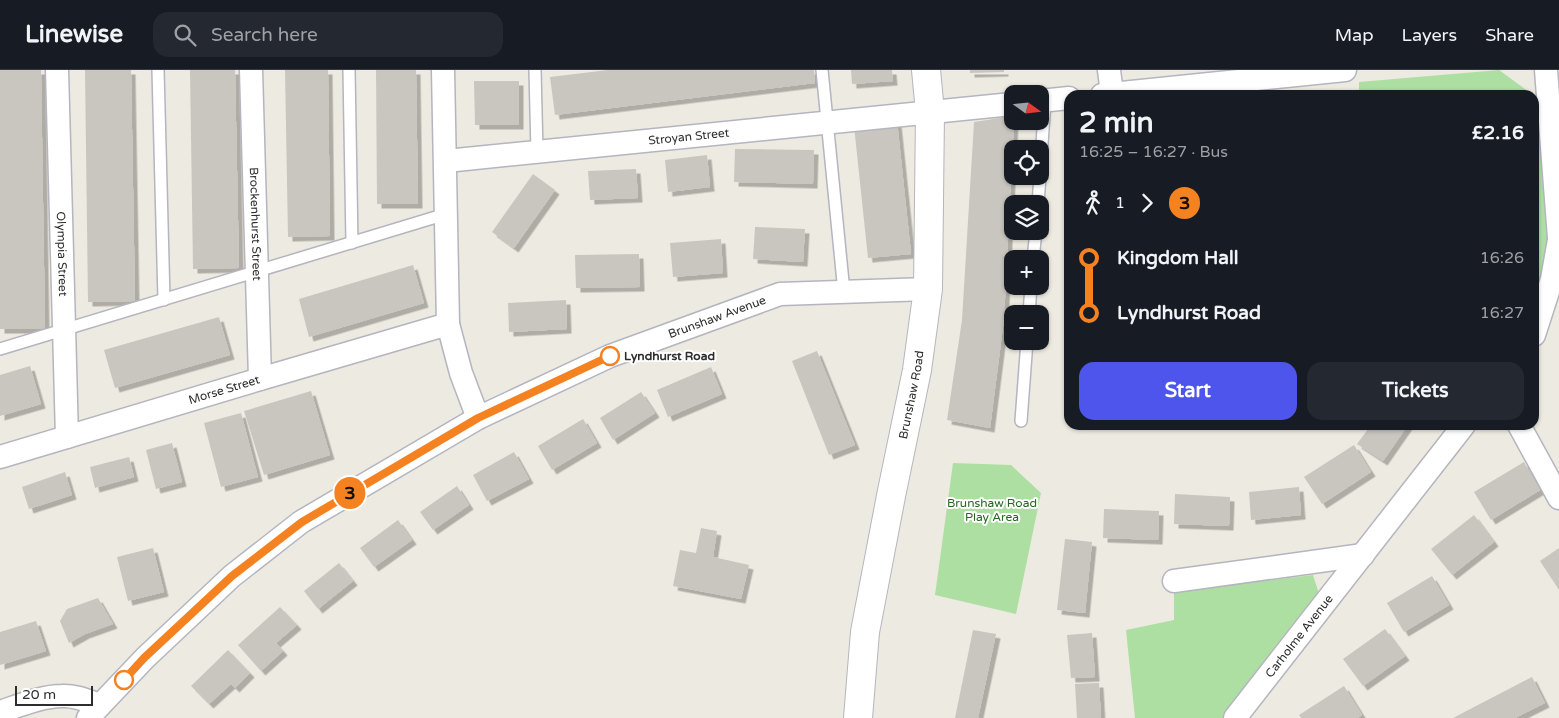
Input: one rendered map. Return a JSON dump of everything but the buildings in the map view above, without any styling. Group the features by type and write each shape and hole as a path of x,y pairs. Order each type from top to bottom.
{"street":[{"name":"Olympia Street","path":"58,70 67,437"},
{"name":"Brockenhurst Street","path":"251,70 260,379"},
{"path":"443,70 448,324 460,373 478,418"},
{"name":"Brunshaw Road","path":"858,718 866,632 891,496 918,370 928,289 930,112 926,70"},
{"path":"1107,90 1109,70"},
{"path":"1147,90 1345,70"},
{"path":"1539,320 1552,279 1559,239 1546,70"},
{"path":"1049,100 1064,99"},
{"name":"Stroyan Street","path":"446,161 1004,105"},
{"name":"Brunshaw Avenue","path":"94,712 144,658 232,576 302,522 478,418 610,356 780,294 928,289"},
{"name":"Morse Street","path":"0,457 448,324"},
{"name":"Carholme Avenue","path":"1235,718 1460,430"},
{"path":"1522,430 1559,498"},
{"path":"1174,581 1362,554"},
{"path":"0,712 32,702 61,696 80,698 94,712"}],"lane":[{"path":"158,70 164,300"},
{"path":"348,70 352,243"},
{"path":"535,70 537,152"},
{"path":"822,70 844,292"},
{"path":"0,349 446,214"},
{"path":"1021,421 1026,350"}],"green space":[{"path":"1499,70 1526,90 1359,90 1359,82"},
{"path":"1539,122 1549,243 1539,291"},
{"name":"Brunshaw Road Play Area","path":"953,463 1011,465 1041,493 1016,614 935,595"},
{"path":"1313,575 1321,600 1229,718 1135,718 1126,630 1174,620 1174,592"}],"bus line":[{"name":"3","path":"124,680 144,658 232,576 302,522 478,418 610,356"}],"place":[{"name":"Lyndhurst Road","path":"610,356"}]}
